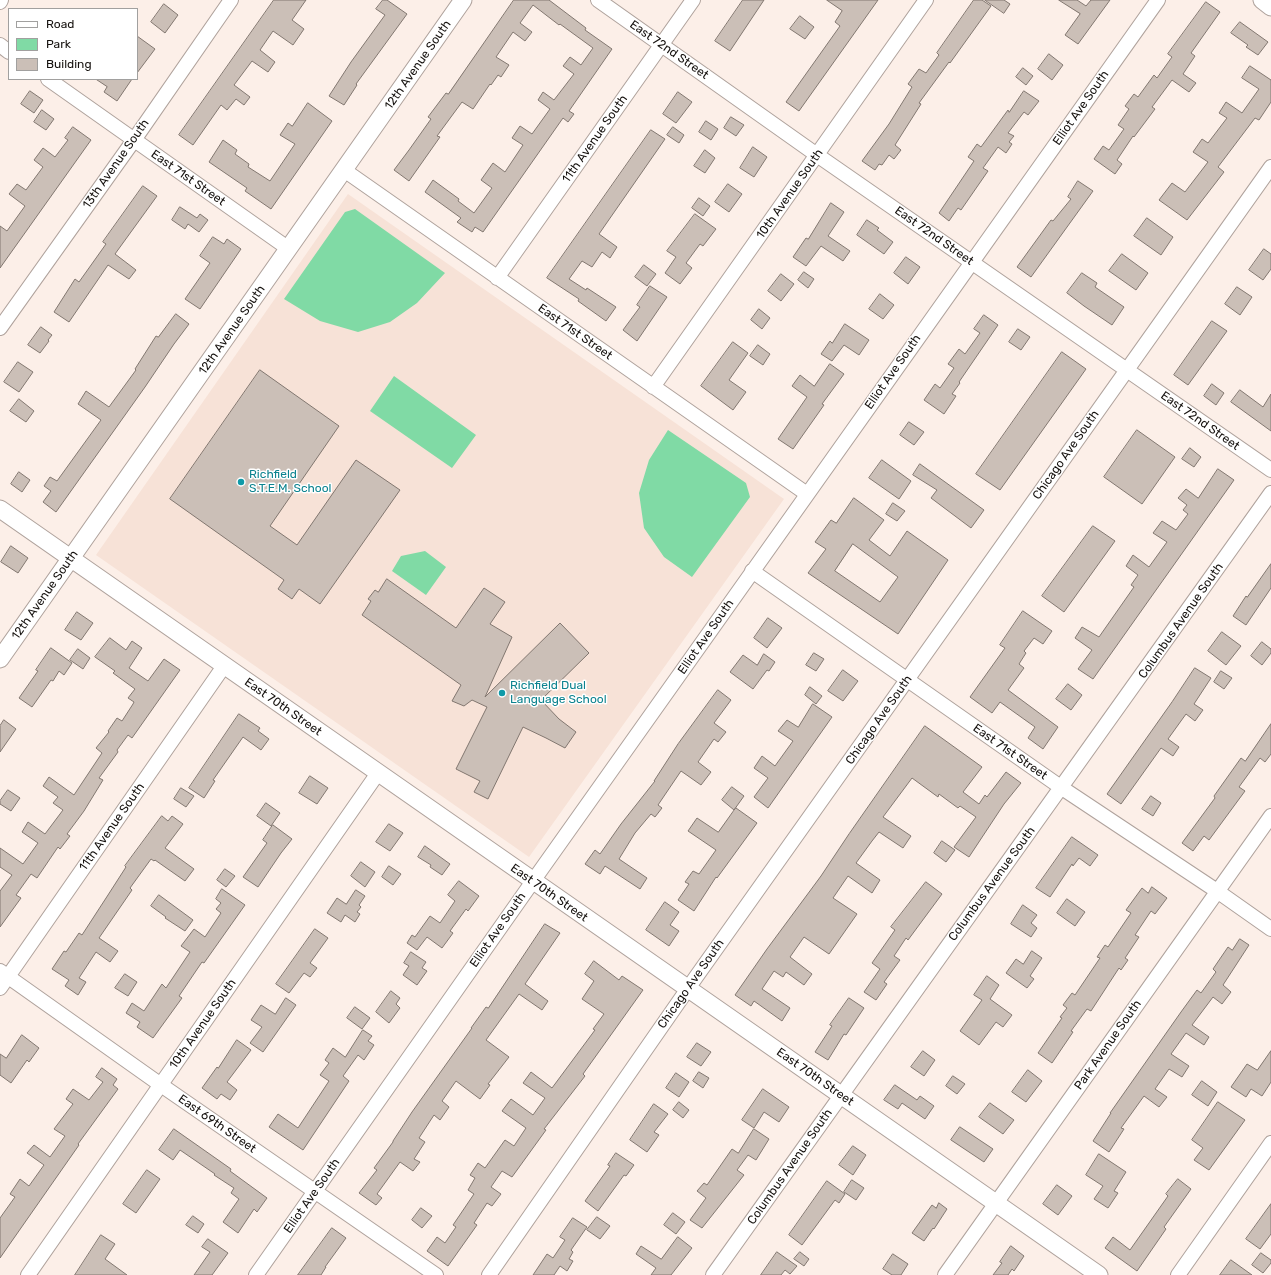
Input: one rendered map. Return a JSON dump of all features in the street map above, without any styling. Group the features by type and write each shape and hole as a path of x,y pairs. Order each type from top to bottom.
{"street":[{"name":"13th Avenue South","path":"0,328 134,140 231,0"},
{"name":"12th Avenue South","path":"0,659 463,0"},
{"name":"East 72nd Street","path":"598,0 817,155 1271,470"},
{"name":"11th Avenue South","path":"497,278 693,0"},
{"name":"10th Avenue South","path":"653,387 926,0"},
{"name":"Elliot Ave South","path":"256,1275 532,881 1158,0"},
{"path":"1262,0 1271,7"},
{"path":"0,45 8,51"},
{"name":"East 71st Street","path":"49,80 289,249"},
{"name":"Chicago Ave South","path":"489,1275 688,989 1271,166"},
{"name":"East 71st Street","path":"344,170 807,494"},
{"name":"Columbus Avenue South","path":"713,1275 1062,788 1271,493"},
{"name":"East 70th Street","path":"0,509 1099,1275"},
{"name":"East 71st Street","path":"752,571 1062,788 1217,891 1271,929"},
{"name":"11th Avenue South","path":"0,988 4,974 224,666"},
{"name":"10th Avenue South","path":"28,1275 378,773"},
{"name":"Park Avenue South","path":"945,1275 1271,816"},
{"name":"East 69th Street","path":"4,974 314,1192 436,1275"},
{"path":"1178,1275 1271,1143"}],"shaded area":[{"path":"348,194 784,499 529,857 96,555"}],"green space":[{"path":"355,209 445,273 417,303 390,322 358,332 320,321 284,299 345,212"},
{"path":"394,376 476,435 452,468 370,411"},
{"path":"668,430 746,483 750,497 692,577 664,557 644,528 639,493 649,460"},
{"path":"425,551 446,567 426,595 392,571 401,556"}],"building":[{"path":"274,0 306,0 292,20 304,29 293,45 273,31 260,50 275,62 268,72 252,61 234,85 250,97 244,105 236,99 227,110 221,105 193,145 179,135"},
{"path":"383,0 387,0 407,14 356,84 357,85 344,105 329,96 351,62 385,15 376,9"},
{"path":"514,0 549,0 586,28 585,30 612,49 569,111 574,114 568,122 563,118 483,232 475,227 472,232 457,222 461,218 425,192 433,180 459,199 458,201 474,213 492,188 481,180 493,163 505,172 523,145 512,138 520,126 532,134 550,109 538,100 543,92 554,100 574,74 563,66 570,57 581,65 593,48 533,5 520,23 532,32 525,41 513,32 496,57 509,65 501,77 498,75 491,85 490,84 473,109 462,102 437,136 440,137 409,181 394,170 431,119 428,117 446,93 448,94"},
{"path":"743,0 764,0 730,51 715,41"},
{"path":"827,0 878,0 799,111 786,102 840,26 835,22 842,11"},
{"path":"974,0 982,0 991,6 919,103 921,104 895,145 901,150 894,159 889,155 882,165 879,164 875,170 862,161 889,124 912,87 908,84 919,69 926,73 939,55 937,53"},
{"path":"985,0 1004,0 1010,4 1004,13"},
{"path":"1059,0 1077,0 1086,6 1091,0 1110,0 1078,44 1065,35 1080,14"},
{"path":"1206,2 1220,12 1191,53 1195,56 1183,74 1196,83 1189,92 1172,80 1152,107 1155,109 1134,137 1133,136 1117,160 1122,164 1115,174 1094,159 1103,146 1109,150 1124,129 1118,125 1129,109 1125,106 1134,94 1138,97 1154,75 1157,78 1172,57 1168,54"},
{"path":"164,4 178,15 165,33 151,22"},
{"path":"800,16 814,27 805,39 790,29"},
{"path":"1240,22 1268,42 1258,55 1246,47 1248,45 1231,33"},
{"path":"138,37 155,49 138,72"},
{"path":"1049,54 1063,65 1052,80 1038,69"},
{"path":"1250,66 1271,80 1271,102 1259,120 1255,118 1218,167 1224,172 1187,220 1159,200 1172,183 1185,192 1208,162 1193,152 1202,139 1208,143 1227,118 1219,113 1226,102 1242,113 1259,89 1242,78"},
{"path":"1023,68 1033,76 1026,85 1016,77"},
{"path":"97,80 131,80 117,101 104,92 107,87"},
{"path":"30,91 43,100 34,113 21,104"},
{"path":"1024,91 1039,101 1028,115 1024,112 1008,133 1014,136 1009,142 1012,144 1006,153 998,147 983,168 988,171 961,210 958,208 949,221 939,213 974,161 968,157 977,144 981,147"},
{"path":"678,92 692,102 676,123 663,114"},
{"path":"308,103 332,121 271,209 245,191 247,188 209,162 223,140 237,150 235,154 249,164 248,167 270,181 295,144 280,135 288,123 292,126"},
{"path":"42,110 54,119 46,130 34,122"},
{"path":"731,117 744,125 736,136 724,128"},
{"path":"706,121 718,129 711,140 699,132"},
{"path":"73,127 91,140 0,268 0,226 7,231 25,206 9,194 17,184 26,190 43,167 34,160 43,148 55,157 68,140 65,138"},
{"path":"673,127 684,135 679,143 667,135"},
{"path":"651,130 665,139 599,234 617,247 610,258 602,252 592,267 582,261 569,279 586,290 587,288 616,307 606,321 578,301 579,299 547,278"},
{"path":"753,147 767,157 754,177 740,168"},
{"path":"705,150 715,158 705,173 694,166"},
{"path":"1078,181 1093,191 1031,277 1017,267 1051,220 1053,221 1071,199 1068,197"},
{"path":"728,184 742,194 729,212 715,202"},
{"path":"143,186 157,196 115,254 136,270 129,279 108,265 69,322 54,312 75,279 79,282 106,244 103,242"},
{"path":"699,198 710,206 703,216 692,208"},
{"path":"831,203 844,212 828,236 850,251 843,261 821,246 806,266 793,257 806,238 808,239"},
{"path":"180,207 197,218 200,214 208,220 199,232 188,224 185,229 172,220"},
{"path":"695,214 716,229 703,246 700,244 686,263 692,268 680,284 665,273 676,257 667,251"},
{"path":"1147,218 1173,237 1161,255 1134,236"},
{"path":"867,220 879,228 877,230 893,242 884,254 857,235"},
{"path":"213,237 224,244 227,239 241,249 200,309 185,299 210,263 200,256"},
{"path":"1264,249 1271,254 1271,269 1263,280 1249,270"},
{"path":"1122,254 1148,273 1136,290 1109,271"},
{"path":"906,257 920,267 908,284 894,273"},
{"path":"644,265 656,274 647,286 635,277"},
{"path":"804,272 814,279 808,288 798,280"},
{"path":"1082,273 1097,283 1095,287 1124,307 1112,325 1067,293"},
{"path":"781,274 794,284 781,301 768,291"},
{"path":"650,286 667,297 637,341 623,330 640,307 637,305"},
{"path":"1237,287 1252,297 1240,315 1225,304"},
{"path":"880,294 894,305 883,319 869,309"},
{"path":"759,309 770,318 762,329 751,320"},
{"path":"176,314 189,324 56,512 43,502 51,491 44,486 50,477 57,481 101,420 78,404 86,391 109,407 136,370 135,369 156,336 158,337"},
{"path":"984,315 998,325 959,382 960,383 952,394 956,396 944,414 924,400 935,384 940,388 954,368 948,364 959,349 965,354 980,333 974,329"},
{"path":"1212,321 1227,331 1188,385 1174,375"},
{"path":"845,324 869,340 859,355 844,345 832,361 821,354 830,341 832,343"},
{"path":"41,327 52,335 40,353 28,345"},
{"path":"1018,329 1030,337 1021,350 1009,342"},
{"path":"733,342 748,353 729,380 746,392 733,410 701,386"},
{"path":"758,345 770,354 763,365 750,356"},
{"path":"1062,352 1086,369 1000,490 976,474"},
{"path":"18,362 33,372 19,392 4,382"},
{"path":"830,364 844,374 822,404 824,405 793,449 778,439 807,397 792,386 800,375 814,386"},
{"name":"Richfield S.T.E.M. School","path":"260,370 339,426 270,526 297,545 356,460 400,490 320,604 299,589 292,599 278,589 284,580 170,499"},
{"path":"1212,384 1224,393 1216,405 1204,396"},
{"path":"1240,390 1263,407 1271,394 1271,431 1231,402"},
{"path":"19,399 34,411 26,422 10,411"},
{"path":"909,422 924,432 914,445 900,435"},
{"path":"1137,430 1175,457 1142,504 1104,477"},
{"path":"1190,448 1201,457 1194,467 1182,459"},
{"path":"882,460 911,481 899,499 869,478"},
{"path":"920,464 984,510 971,528 931,498 937,490 913,475"},
{"path":"1218,469 1234,480 1093,679 1078,669 1092,650 1075,638 1082,627 1099,637 1134,587 1131,585 1138,575 1126,566 1133,555 1149,567 1167,542 1153,533 1162,521 1176,530 1188,514 1183,510 1187,505 1178,498 1186,489 1198,498"},
{"path":"19,472 30,480 22,492 11,484"},
{"path":"854,498 884,520 869,540 890,556 907,531 948,560 898,634 808,573 826,549 815,542 831,520 836,523","holes":["853,544 898,577 880,602 835,571"]},
{"path":"893,503 905,511 897,521 886,514"},
{"path":"1093,526 1115,541 1064,612 1042,596"},
{"path":"11,546 28,558 18,573 1,562"},
{"path":"1271,564 1271,588 1246,625 1233,616 1246,596 1247,597"},
{"name":"Richfield Dual Language School","path":"387,579 456,628 484,588 505,602 490,624 512,637 485,697 560,623 589,653 541,700 559,719 576,732 565,748 523,727 488,799 474,792 480,781 456,769 487,707 472,700 464,706 452,701 461,685 362,615 371,601 368,599 375,590 378,592"},
{"path":"1023,611 1052,631 1043,644 1034,638 1024,651 1026,653 1019,664 1024,668 1008,690 1058,727 1043,749 1028,738 1035,727 1000,702 992,713 970,697 1005,648 1000,645"},
{"path":"77,612 93,623 81,640 65,630"},
{"path":"768,618 782,628 767,648 754,638"},
{"path":"1222,632 1241,646 1226,665 1208,651"},
{"path":"110,638 126,650 132,641 142,648 129,668 148,681 164,659 180,670 132,738 128,735 117,750 118,752 99,778 103,780 84,811 67,834 70,836 60,849 58,847 37,878 31,874 16,895 21,898 0,927 0,891 12,875 0,867 0,848 23,864 38,843 22,832 28,822 45,834 63,810 53,803 58,797 43,786 49,777 74,795 102,753 96,748 109,732 108,731 117,718 122,721 134,702 128,698 135,689 113,673 115,671 95,657"},
{"path":"1262,642 1271,649 1271,653 1262,665 1251,656"},
{"path":"51,648 72,663 64,675 59,671 53,681 51,680 32,707 19,698 38,671 36,670"},
{"path":"78,649 90,658 83,669 70,660"},
{"path":"814,653 824,659 816,671 806,665"},
{"path":"764,654 775,662 753,689 730,672 743,655 757,665"},
{"path":"1195,668 1211,678 1194,704 1203,710 1195,721 1186,714 1168,739 1179,747 1173,756 1161,748 1121,804 1107,794"},
{"path":"843,670 858,681 843,701 828,691"},
{"path":"1221,671 1232,678 1224,689 1214,682"},
{"path":"1068,684 1082,695 1071,710 1056,699"},
{"path":"810,687 822,696 816,704 805,695"},
{"path":"718,690 731,700 714,723 726,732 718,742 714,739 698,762 711,772 701,785 681,771 658,805 662,808 655,817 651,814 635,833 619,859 647,878 640,889 605,866 600,874 585,864 595,850 600,854 621,824 655,781 678,744"},
{"path":"813,704 832,717 768,808 754,797 768,778 754,768 762,756 775,766 793,741 778,731 787,720 798,727"},
{"path":"239,714 260,728 258,731 269,739 261,750 243,737 213,780 215,781 204,798 189,788"},
{"path":"4,720 16,729 0,752 0,726"},
{"path":"1271,724 1271,754 1265,762 1260,758 1239,787 1245,791 1209,840 1204,836 1193,851 1182,843 1215,798 1214,796 1241,758 1245,761"},
{"path":"925,726 982,767 963,792 979,804 985,795 987,797 1006,772 1021,783 1004,804 969,857 954,847 976,817 960,806 958,808 939,794 938,797 912,778 883,817 911,836 903,848 879,832 856,863 880,880 872,893 848,876 833,898 857,914 829,954 804,937 790,957 812,974 804,985 786,972 783,977 774,971 762,989 790,1008 782,1021 754,1001 751,1006 735,995 821,876"},
{"path":"310,776 328,788 317,804 299,793"},
{"path":"732,787 744,796 734,810 722,800"},
{"path":"181,788 194,796 186,807 174,799"},
{"path":"8,790 20,798 11,811 0,804 0,801"},
{"path":"1151,796 1161,803 1153,816 1142,809"},
{"path":"266,803 280,813 271,826 257,816"},
{"path":"736,808 757,823 717,878 716,877 694,911 678,900 689,884 685,882 693,871 699,874 716,850 688,831 697,818 718,832"},
{"path":"162,816 168,821 172,816 183,824 165,848 194,869 185,881 155,860 154,861 151,859 130,888 132,890 99,938 118,951 110,962 96,952 79,978 86,982 78,995 65,986 69,980 52,969 64,951 66,952 79,933 82,935 126,867 125,866"},
{"path":"389,824 403,833 390,851 376,842"},
{"path":"273,825 292,839 258,887 243,877 267,843 263,840"},
{"path":"1072,837 1098,855 1090,866 1079,858 1073,866 1072,864 1050,897 1036,888"},
{"path":"942,841 955,850 946,862 934,853"},
{"path":"425,846 450,864 442,875 430,867 431,865 418,857"},
{"path":"361,862 375,872 365,887 351,876"},
{"path":"389,866 401,874 393,885 382,877"},
{"path":"225,869 235,876 226,887 217,880"},
{"path":"459,881 479,896 468,911 466,909 450,931 453,933 442,948 427,937 417,950 407,943 412,935 415,937 430,916 440,923 455,901 448,895"},
{"path":"926,882 942,894 908,940 906,938 894,956 900,960 884,982 887,984 876,1000 864,992 880,969 872,963 895,930 891,927"},
{"path":"1152,887 1167,898 1155,914 1151,911 1135,935 1139,937 1125,958 1128,960 1121,970 1119,968 1091,1011 1087,1009 1071,1031 1073,1032 1052,1063 1038,1053 1062,1018 1060,1017 1067,1008 1063,1005 1072,993 1075,995 1100,958 1097,957 1105,945 1108,947 1131,913 1126,910 1142,888 1148,893"},
{"path":"222,889 245,905 204,963 202,962 179,996 182,998 153,1038 137,1027 140,1022 126,1013 132,1003 144,1011 162,984 166,988 190,952 181,946 194,929 205,937 221,913 216,909 221,903 216,899"},
{"path":"356,890 365,896 359,905 361,907 357,912 360,914 355,922 345,915 341,922 327,913 337,898 346,904"},
{"path":"159,895 193,920 185,931 165,918 166,917 151,906"},
{"path":"1067,899 1085,912 1075,926 1057,913"},
{"path":"665,902 679,912 670,925 679,931 669,946 646,930"},
{"path":"1023,905 1037,915 1031,923 1037,928 1031,937 1011,924"},
{"path":"545,924 560,933 525,984 548,1001 542,1010 519,994 486,1040 509,1057 488,1084 490,1085 480,1099 456,1081 442,1101 449,1107 440,1120 434,1115 419,1138 425,1142 414,1159 420,1162 413,1171 400,1162 377,1194 382,1198 376,1205 359,1193 377,1170 374,1168 471,1028 486,1007 488,1008"},
{"path":"315,929 328,938 310,963 317,968 310,977 304,973 289,993 276,984"},
{"path":"1240,939 1249,945 1223,985 1231,992 1222,1004 1213,997 1192,1025 1209,1037 1204,1045 1186,1033 1171,1054 1189,1066 1182,1077 1169,1069 1155,1089 1167,1097 1159,1107 1144,1096 1121,1128 1124,1129 1109,1152 1093,1141 1110,1113 1197,990 1201,993 1216,972 1213,969 1228,947 1232,950"},
{"path":"1032,951 1042,958 1030,976 1034,979 1027,988 1006,973 1016,959 1023,964"},
{"path":"411,952 426,962 422,968 427,971 417,985 403,975 409,966 404,963"},
{"path":"594,961 619,980 622,976 643,990 583,1074 585,1076 544,1129 546,1130 512,1177 502,1171 491,1187 501,1194 492,1206 487,1203 474,1223 477,1225 448,1266 427,1251 437,1237 445,1243 456,1227 453,1225 474,1194 468,1190 475,1178 470,1175 478,1163 485,1168 505,1140 514,1146 526,1128 502,1111 511,1099 533,1115 545,1098 523,1083 531,1072 552,1088 595,1030 593,1029 604,1014 582,999 594,981 585,974"},
{"path":"125,974 137,982 128,996 115,988"},
{"path":"987,976 999,985 990,999 1012,1015 1003,1027 996,1022 979,1045 960,1031 982,1000 974,995"},
{"path":"391,991 400,998 396,1004 400,1008 389,1023 376,1012"},
{"path":"286,998 296,1005 263,1052 250,1043 262,1027 251,1020 261,1005 275,1014"},
{"path":"849,998 864,1008 846,1035 844,1034 828,1060 815,1052 832,1026 830,1025"},
{"path":"355,1007 370,1018 362,1029 347,1018"},
{"path":"363,1030 372,1036 368,1041 374,1045 364,1060 358,1055 343,1076 349,1081 303,1150 269,1127 278,1114 298,1128 329,1081 320,1075 329,1063 325,1060 333,1048 345,1057"},
{"path":"22,1035 39,1048 29,1062 27,1060 11,1083 0,1075 0,1054 6,1058"},
{"path":"237,1040 251,1050 227,1082 237,1090 230,1100 221,1094 217,1099 202,1088"},
{"path":"697,1043 711,1052 701,1066 687,1057"},
{"path":"923,1051 935,1060 924,1076 911,1067"},
{"path":"1271,1051 1271,1082 1262,1096 1251,1089 1246,1097 1231,1087 1247,1064 1257,1070"},
{"path":"102,1068 117,1079 113,1085 118,1089 78,1144 79,1145 0,1258 0,1218 15,1197 10,1194 20,1179 29,1186 44,1165 27,1153 34,1145 50,1157 65,1136 54,1129 73,1104 66,1099 73,1089 89,1100 103,1082 96,1077"},
{"path":"1028,1070 1042,1081 1026,1102 1012,1092"},
{"path":"699,1072 709,1078 703,1088 693,1081"},
{"path":"676,1073 689,1082 679,1097 666,1088"},
{"path":"953,1076 965,1084 957,1094 946,1086"},
{"path":"1202,1081 1217,1092 1208,1106 1192,1095"},
{"path":"895,1085 917,1100 920,1096 934,1106 925,1119 902,1103 898,1109 884,1100"},
{"path":"763,1089 789,1107 779,1122 764,1112 754,1128 742,1120"},
{"path":"679,1102 689,1110 683,1118 673,1110"},
{"path":"1218,1102 1245,1120 1209,1170 1194,1160 1203,1148 1192,1140"},
{"path":"990,1103 1014,1120 1003,1134 979,1117"},
{"path":"654,1104 668,1114 654,1132 659,1135 647,1152 630,1140"},
{"path":"960,1127 993,1149 984,1162 951,1140"},
{"path":"174,1129 231,1169 230,1171 267,1198 257,1212 254,1209 238,1233 223,1222 239,1199 231,1193 234,1188 180,1150 173,1160 159,1150"},
{"path":"754,1129 769,1139 756,1160 748,1155 737,1170 744,1175 702,1228 690,1220 706,1198 697,1191 704,1183 707,1185 732,1149 738,1153"},
{"path":"853,1146 866,1155 853,1175 839,1165"},
{"path":"616,1153 634,1165 626,1176 624,1175 598,1211 585,1201 610,1166 608,1165"},
{"path":"1099,1154 1126,1172 1114,1191 1118,1193 1108,1208 1094,1199 1103,1186 1086,1175"},
{"path":"147,1170 160,1179 136,1213 123,1204"},
{"path":"1178,1179 1191,1189 1164,1227 1166,1229 1137,1271 1105,1248 1113,1237 1130,1250 1168,1196 1166,1194"},
{"path":"852,1180 864,1188 856,1200 844,1192"},
{"path":"827,1181 845,1194 839,1203 835,1200 802,1245 789,1235"},
{"path":"1057,1185 1072,1196 1058,1215 1043,1204"},
{"path":"939,1203 947,1209 924,1241 912,1233 932,1205 936,1208"},
{"path":"1271,1204 1271,1234 1260,1249 1246,1239"},
{"path":"421,1208 432,1216 422,1228 412,1220"},
{"path":"673,1213 685,1222 676,1234 664,1225"},
{"path":"193,1216 204,1224 198,1233 186,1225"},
{"path":"597,1217 610,1226 600,1239 587,1230"},
{"path":"573,1218 587,1227 571,1250 573,1252 569,1259 573,1261 567,1271 560,1266 554,1275 533,1275 547,1254 553,1258 565,1240 560,1237"},
{"path":"332,1228 346,1238 321,1275 298,1275"},
{"path":"101,1235 115,1244 105,1259 127,1275 75,1275"},
{"path":"678,1237 692,1248 671,1275 651,1275 656,1268 636,1254 641,1246 661,1259"},
{"path":"208,1239 228,1253 212,1275 194,1275 210,1252 202,1247"},
{"path":"1011,1246 1024,1256 1014,1271 1012,1269 1008,1275 993,1275 1002,1263 1000,1262"},
{"path":"777,1252 797,1266 790,1274 785,1270 781,1275 761,1275"},
{"path":"800,1252 809,1259 804,1266 794,1259"},
{"path":"1261,1253 1271,1260 1271,1263 1263,1273 1252,1265"},
{"path":"893,1254 908,1264 901,1275 892,1275 883,1269"},
{"path":"1231,1260 1252,1275 1220,1275"}],"place":[{"name":"Richfield S.T.E.M. School","path":"241,482"},
{"name":"Richfield Dual Language School","path":"502,693"}]}
